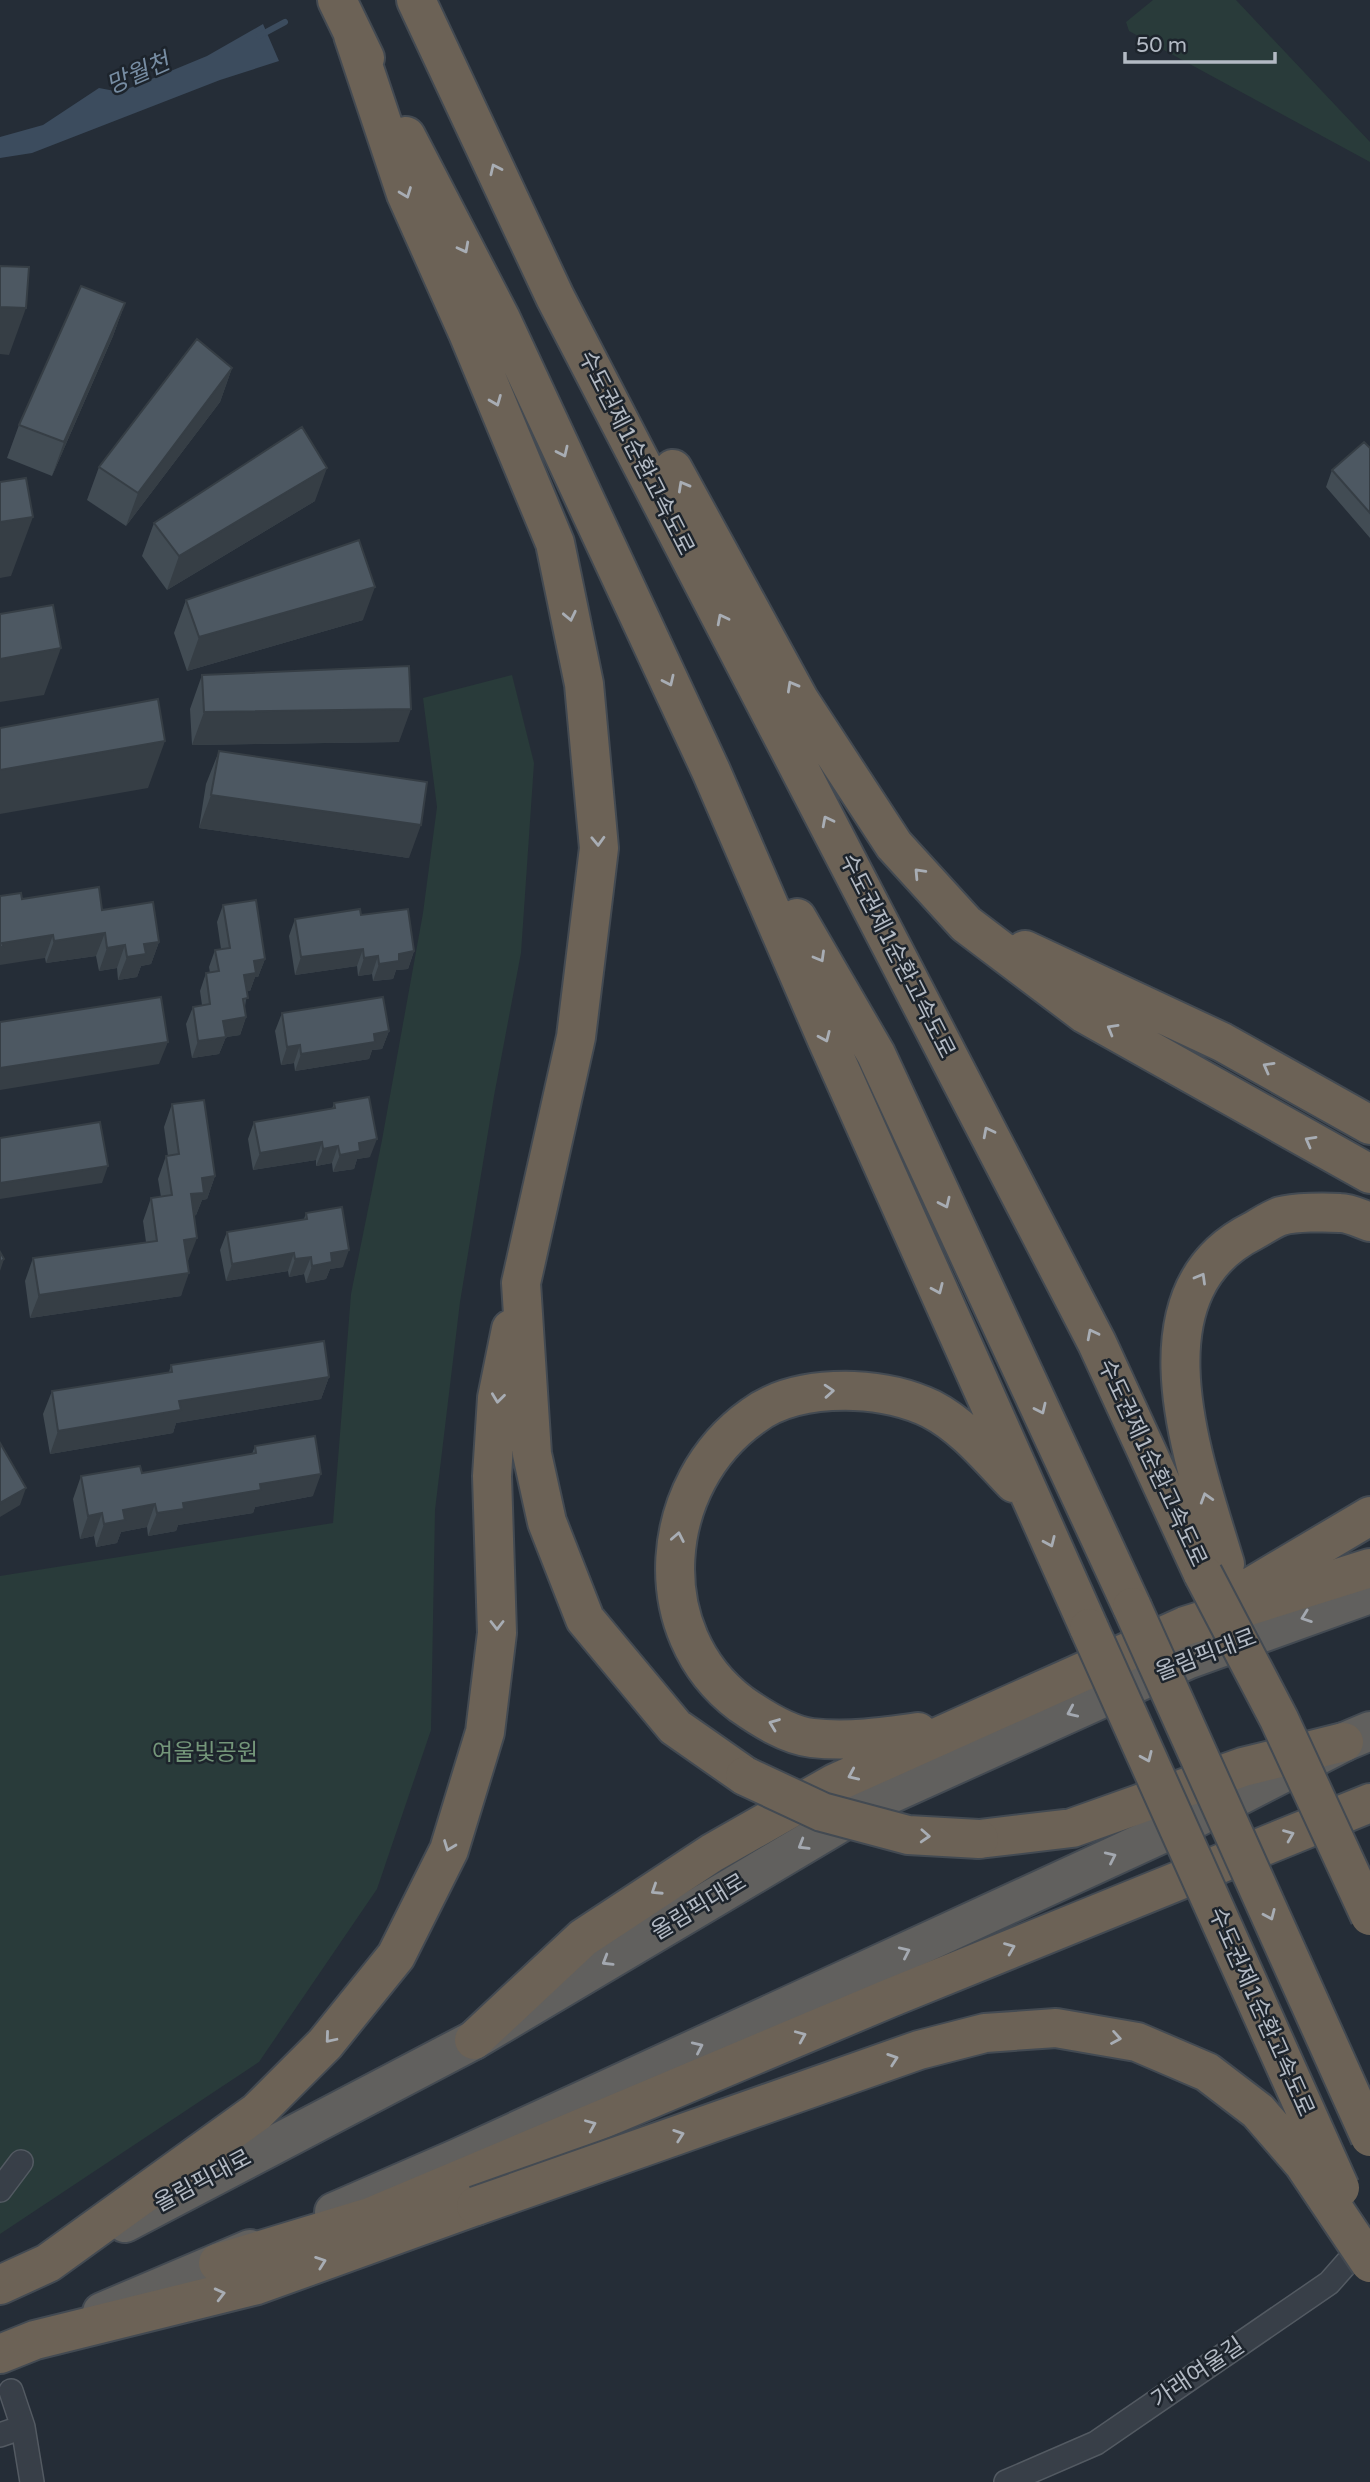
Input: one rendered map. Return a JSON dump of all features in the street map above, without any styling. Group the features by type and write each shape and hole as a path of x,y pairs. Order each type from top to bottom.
{"highway":[{"name":"수도권제1순환고속도로","path":"337,0 501,319 711,771 827,1041 1370,2254"},
{"name":"수도권제1순환고속도로","path":"416,0 555,297 1214,1569"},
{"path":"0,2286 48,2263 257,2112 325,2044 396,1956 449,1850 485,1732 498,1633 492,1476 497,1398 576,1037 599,848 584,684 555,543 468,333 405,194 353,35"},
{"path":"555,297 654,433 800,701 894,845 965,924 1085,1014 1370,1174"},
{"name":"수도권제1순환고속도로","path":"711,771 876,1054 1132,1607 1370,2137"},
{"path":"965,924 1100,983 1222,1042 1370,1125"},
{"path":"1370,1222 1342,1213 1282,1216 1236,1239 1202,1273 1185,1312 1180,1385 1214,1569 1279,1719 1370,1916"},
{"path":"521,1283 532,1454 547,1522 585,1619 675,1727 745,1776 822,1812 859,1822 908,1835 979,1839 1072,1828 1243,1767 1357,1737"},
{"path":"962,1726 864,1740 810,1738 764,1721 726,1692 696,1654 680,1617 675,1579 676,1541 686,1504 702,1472 723,1442 754,1415 791,1398 827,1390 879,1392 931,1409 968,1435 1033,1502"},
{"path":"474,2040 583,1938 712,1853 835,1783 1185,1626 1370,1516"},
{"path":"1185,1626 1370,1568"},
{"name":"올림픽대로","path":"48,2263 474,2040 884,1797 1187,1660 1370,1594"},
{"path":"0,2354 218,2263 458,2158 1192,1820 1357,1737"},
{"path":"218,2263 370,2217 890,1998 1370,1803"},
{"path":"35,2340 257,2285 919,2050 985,2033 1056,2028 1137,2042 1207,2072 1258,2110 1303,2162 1370,2263"}],"street":[{"path":"0,2190 21,2162"},
{"name":"가래여울길","path":"1006,2482 1096,2443 1329,2283 1370,2236"},
{"path":"11,2392 23,2427 32,2482"},
{"path":"0,2435 23,2427"}],"green space":[{"path":"1153,0 1236,0 1370,142 1370,162 1129,31 1126,22"},
{"name":"여울빛공원","path":"512,675 534,763 521,953 460,1302 435,1510 431,1730 377,1889 259,2062 0,2234 0,1576 333,1523 351,1294 423,913 437,807 423,698"}],"water":[{"path":"263,24 279,61 220,80 32,153 0,158 0,137 43,125 99,88 120,92 207,56"}],"building":[{"path":"0,266 29,267 26,308 0,307"},
{"path":"81,286 125,303 64,442 19,425"},
{"path":"197,339 232,368 138,493 99,467"},
{"path":"302,427 327,468 179,556 154,523"},
{"path":"1364,442 1370,448 1370,513 1332,470"},
{"path":"26,478 33,517 0,522 0,482"},
{"path":"359,540 375,587 199,637 186,600"},
{"path":"53,605 61,648 0,659 0,614"},
{"path":"409,666 411,709 204,712 202,675"},
{"path":"158,699 165,741 0,770 0,728"},
{"path":"219,751 427,782 421,825 211,795"},
{"path":"99,887 102,910 153,902 159,942 144,944 146,954 127,957 125,945 107,948 105,933 54,941 53,935 2,943 3,947 0,947 0,896 21,893 22,899"},
{"path":"256,900 265,959 254,961 256,973 244,975 248,998 243,999 246,1017 223,1021 226,1037 198,1041 193,1007 210,1004 206,973 219,971 215,950 230,948 223,905"},
{"path":"360,909 361,915 408,909 414,951 399,954 399,961 379,964 378,956 364,958 363,949 301,957 295,919"},
{"path":"161,997 168,1042 0,1068 0,1022"},
{"path":"383,997 389,1031 374,1034 375,1042 301,1054 300,1045 287,1047 282,1013"},
{"path":"369,1097 377,1139 359,1143 360,1151 340,1155 338,1146 323,1149 322,1142 260,1153 254,1122 335,1108 334,1103"},
{"path":"204,1100 215,1176 202,1178 204,1193 191,1194 197,1238 184,1240 189,1273 39,1295 33,1258 157,1241 151,1198 172,1195 166,1156 179,1154 172,1104"},
{"path":"100,1122 108,1166 0,1183 0,1138"},
{"path":"342,1207 349,1250 331,1253 332,1262 312,1266 311,1257 295,1259 294,1253 232,1264 227,1232 307,1219 306,1213"},
{"path":"324,1341 329,1377 179,1401 181,1410 58,1431 52,1391 172,1372 171,1365"},
{"path":"315,1436 321,1474 260,1484 261,1490 183,1503 184,1509 157,1513 155,1504 123,1510 125,1520 104,1524 102,1513 88,1516 81,1476 140,1466 142,1473 256,1453 255,1446"},
{"path":"0,1443 26,1488 0,1503"}],"waterway":[{"name":"망월천","path":"259,36 285,22"}]}
